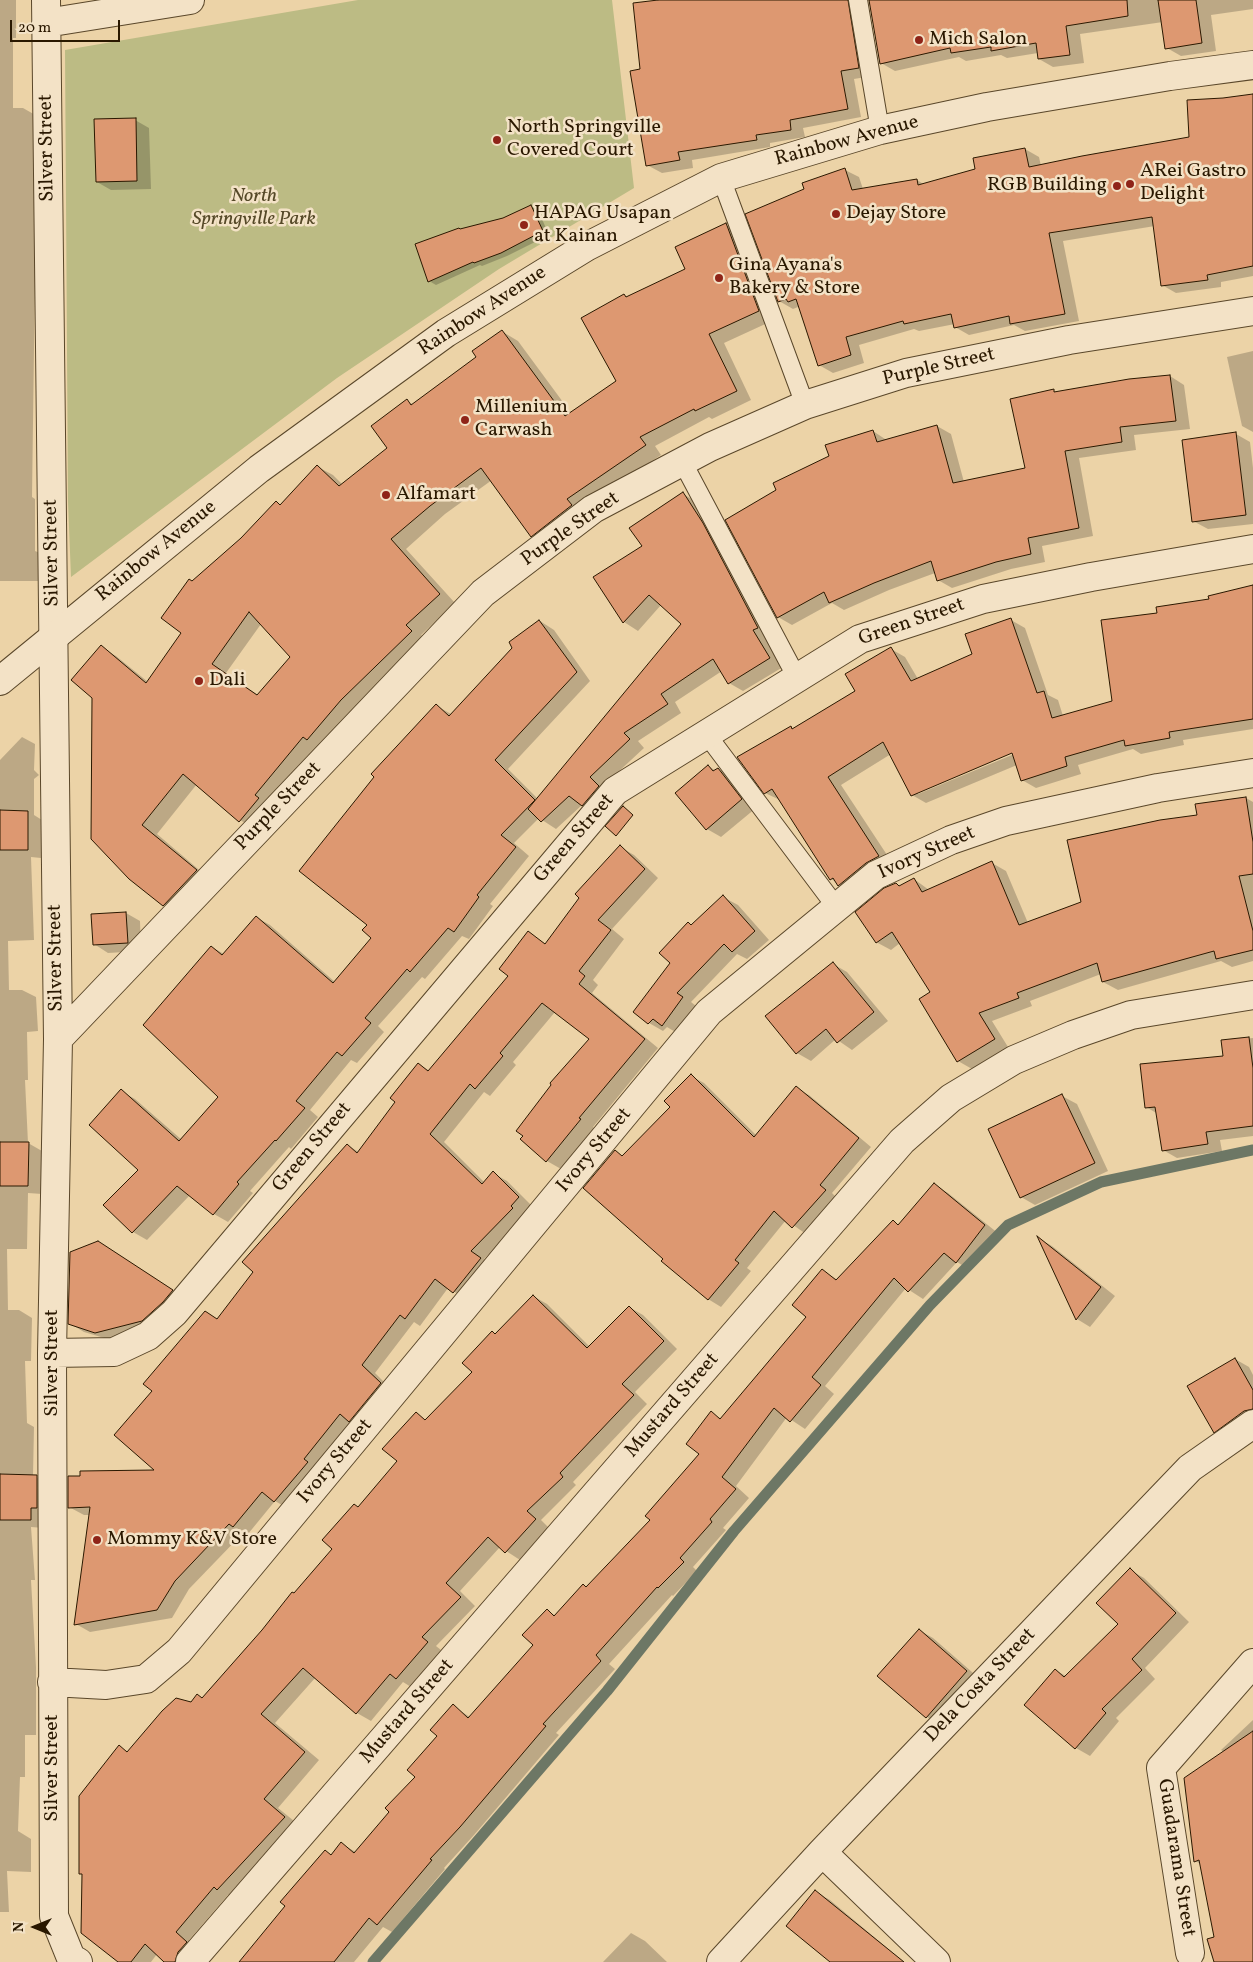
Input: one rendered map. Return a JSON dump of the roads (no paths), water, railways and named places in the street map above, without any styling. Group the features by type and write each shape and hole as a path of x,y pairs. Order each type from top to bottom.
{"street":[{"path":"46,11 190,0"},
{"name":"Silver Street","path":"46,11 58,1038 52,1353 54,1916 71,1958 78,1962"},
{"name":"Rainbow Avenue","path":"0,681 259,469 446,333 586,247 721,178 880,130 987,107 1170,76 1253,65"},
{"name":"Purple Street","path":"58,1038 483,593 594,509 710,447 805,405 906,373 1069,340 1253,311"},
{"name":"Green Street","path":"52,1353 114,1352 148,1336 174,1314 615,791 860,639 983,599 1091,577 1253,549"},
{"name":"Ivory Street","path":"52,1682 106,1685 146,1680 179,1651 709,1012 876,875 951,840 1006,821 1158,788 1253,773"},
{"name":"Mustard Street","path":"190,1962 902,1141 951,1098 1014,1060 1073,1035 1131,1016 1253,995"},
{"name":"Dela Costa Street","path":"721,1962 822,1852 1190,1468 1253,1424"},
{"name":"Guadarama Street","path":"1189,1959 1161,1768 1253,1663"},
{"path":"822,1852 936,1962"}],"lane":[{"path":"858,0 880,130"},
{"path":"721,178 805,405"},
{"path":"682,461 797,678"},
{"path":"707,735 837,908"}],"waterway":[{"path":"373,1962 607,1691 734,1531 930,1305 1008,1225 1101,1182 1253,1150"}],"place":[{"name":"Mich Salon","path":"919,40"},
{"name":"North Springville Covered Court","path":"497,140"},
{"name":"ARei Gastro Delight","path":"1130,184"},
{"name":"RGB Building","path":"1117,186"},
{"name":"Dejay Store","path":"836,214"},
{"name":"HAPAG Usapan at Kainan","path":"524,225"},
{"name":"Gina Ayana's Bakery & Store","path":"719,278"},
{"name":"Millenium Carwash","path":"465,420"},
{"name":"Alfamart","path":"386,495"},
{"name":"Dali","path":"199,681"},
{"name":"Mommy K&V Store","path":"97,1540"}],"park label":[{"name":"North Springville Park","path":"254,208"}]}
